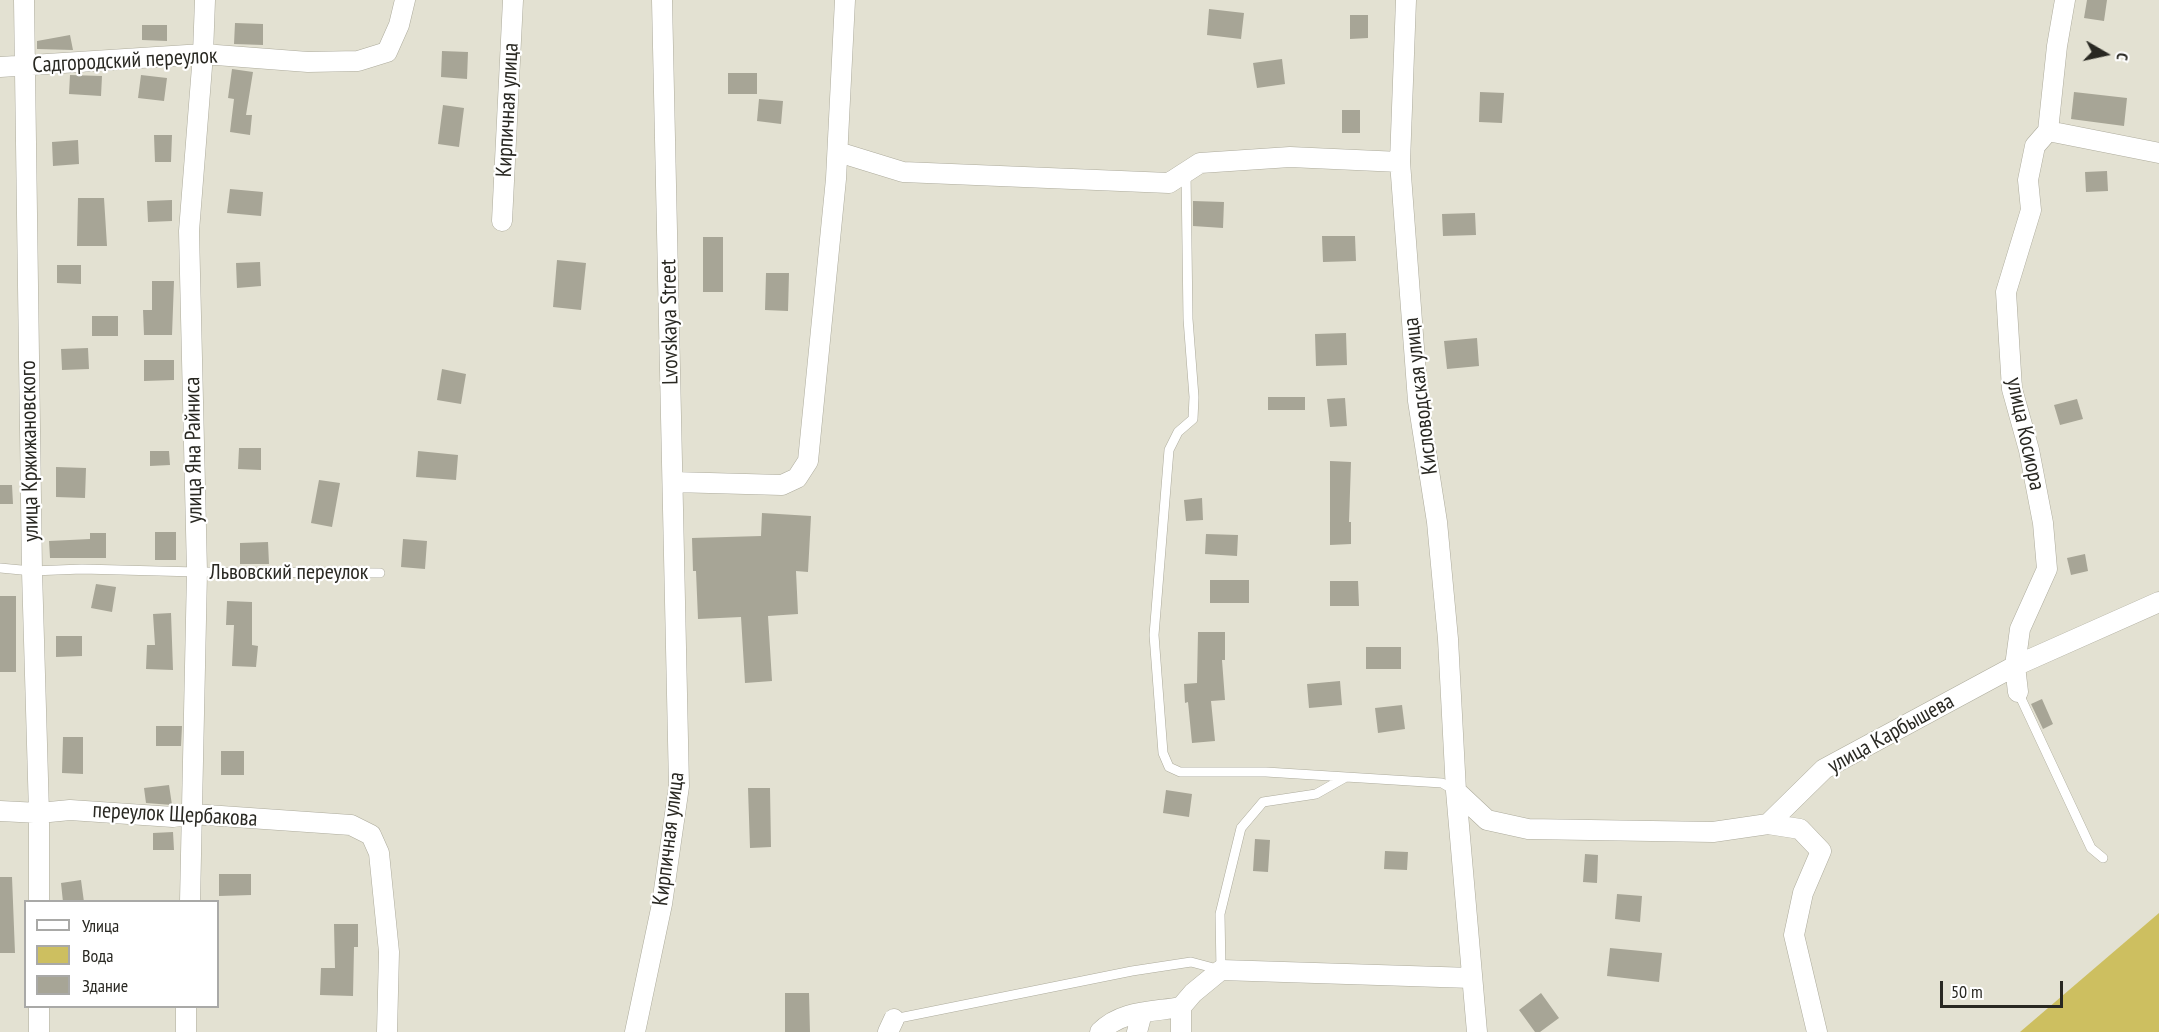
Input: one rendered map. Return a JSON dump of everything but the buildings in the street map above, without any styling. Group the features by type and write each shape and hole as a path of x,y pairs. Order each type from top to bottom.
{"street":[{"name":"улица Кржижановского","path":"24,0 39,900"},
{"name":"улица Яна Райниса","path":"190,900 197,572 189,231 204,54 205,0"},
{"name":"Садгородский переулок","path":"0,67 204,54 308,62 358,61 387,52 399,25 405,0"},
{"name":"Кирпичная улица","path":"502,221 513,0"},
{"name":"Lvovskaya Street","path":"662,0 677,644"},
{"path":"673,482 782,485 797,478 808,461 838,152 845,0"},
{"name":"Кисловодская улица","path":"1406,0 1401,162 1418,401 1437,522 1448,639 1456,791 1477,1032"},
{"name":"улица Косиора","path":"2018,692 2014,666 2020,628 2047,569 2043,523 2030,450 2012,389 2006,292 2031,210 2028,180 2034,146 2048,131 2057,46 2066,0"},
{"path":"2048,131 2159,153"},
{"path":"838,152 903,172 1169,183 1200,163 1290,157 1401,162"},
{"name":"улица Карбышева","path":"1768,824 1824,769 2014,666 2159,602"},
{"name":"Кирпичная улица","path":"635,1032 662,904 679,786 677,644"},
{"path":"1456,791 1487,820 1528,829 1713,832 1768,824 1800,829 1821,851 1803,893 1794,935 1817,1032"},
{"name":"переулок Щербакова","path":"0,811 39,813 70,810 172,817 192,814 351,825 371,835 379,853 388,952 387,1032"},
{"path":"1100,1032 1107,1025 1132,1013 1140,1023 1181,1007 1192,993 1221,970 1472,978"},
{"path":"1181,1007 1181,1032"},
{"path":"39,1008 39,1032"},
{"path":"186,1008 186,1032"}],"lane":[{"path":"1186,172 1188,319 1194,397 1193,419 1178,432 1168,450 1154,635 1163,753 1169,767 1180,772 1266,772 1442,783 1456,791"},
{"name":"Львовский переулок","path":"0,568 32,571 82,569 380,573"},
{"path":"2018,692 2091,848 2103,858"},
{"path":"891,1026 1132,970 1191,962 1221,970 1220,914 1241,828 1263,801 1316,794 1346,777"}],"water":[{"path":"2159,913 2159,1032 2020,1032"}]}
